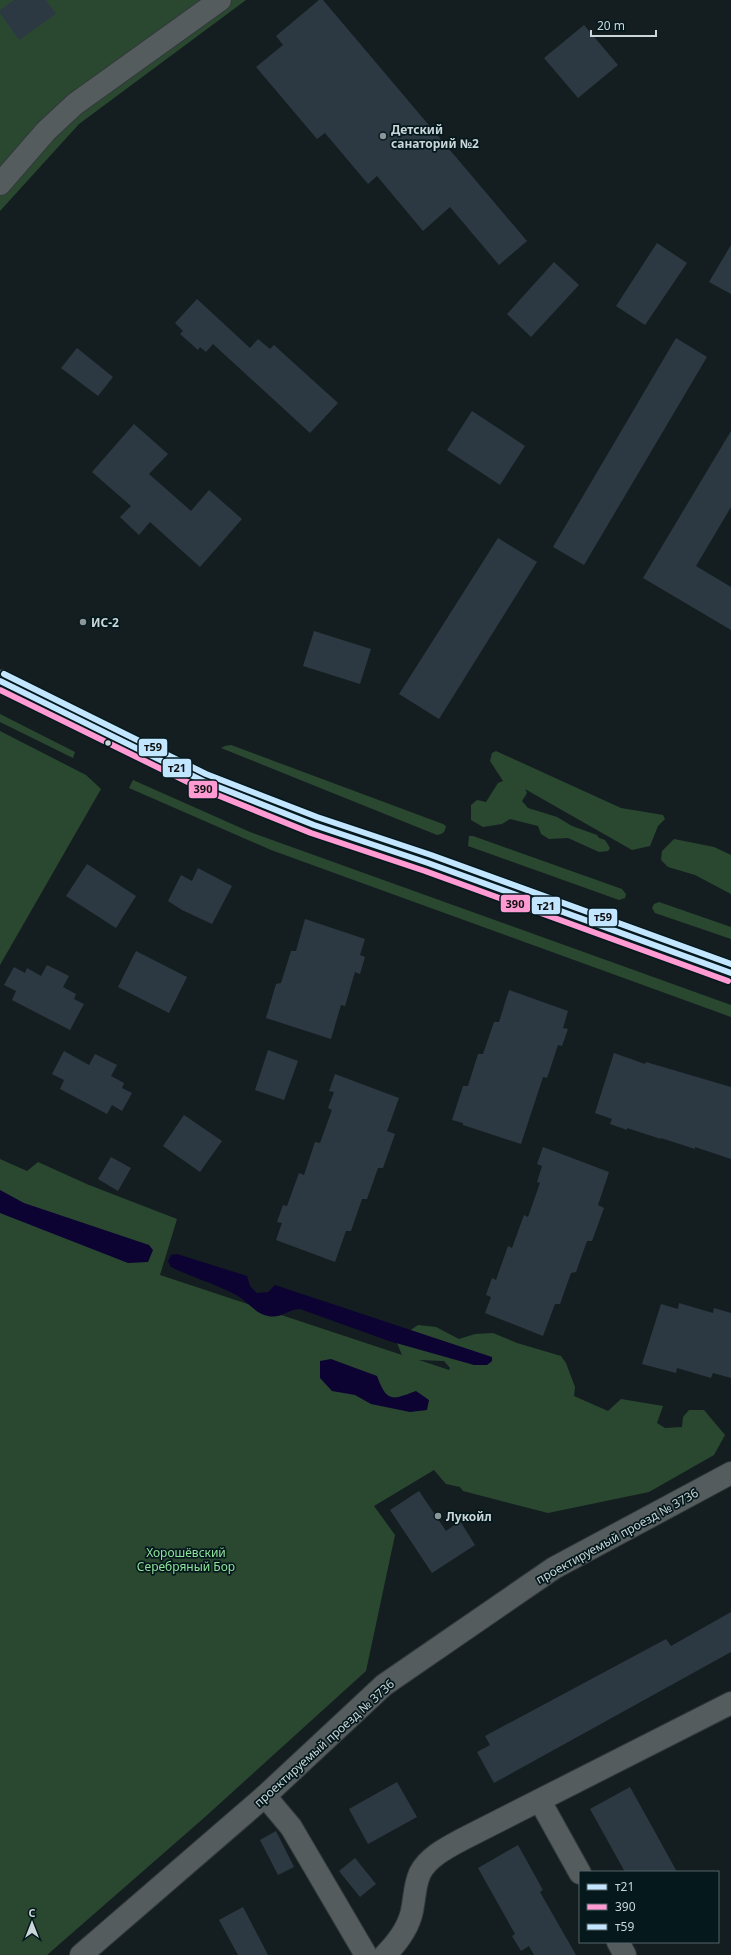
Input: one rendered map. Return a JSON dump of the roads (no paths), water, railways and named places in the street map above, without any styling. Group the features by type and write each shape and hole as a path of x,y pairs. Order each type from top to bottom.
{"street":[{"path":"0,184 46,132 74,104 220,0"},
{"path":"0,681 112,738 218,787 314,825 428,863 731,973"},
{"name":"проектируемый проезд № 3736","path":"81,1955 265,1796 384,1685 554,1568 731,1473"},
{"path":"385,1955 395,1943 410,1919 415,1885 421,1871 428,1863 448,1847 731,1703"},
{"path":"265,1796 291,1827 366,1955"},
{"path":"540,1801 579,1871"},
{"path":"619,1943 625,1955"}],"place":[{"name":"Детский санаторий №2","path":"383,136"},
{"name":"ИС-2","path":"83,622"},
{"name":"Лукойл","path":"438,1516"}],"park label":[{"name":"Хорошёвский Серебряный Бор","path":"186,1559"}]}
